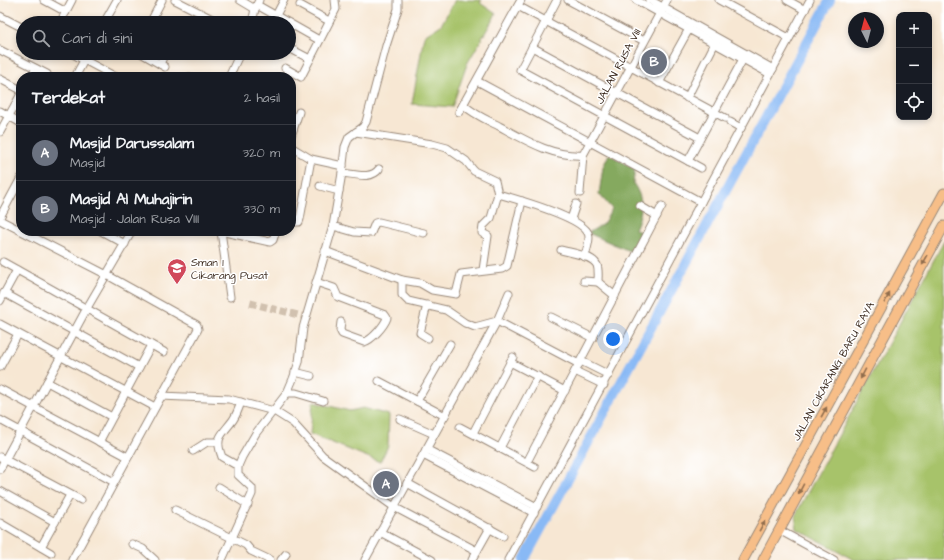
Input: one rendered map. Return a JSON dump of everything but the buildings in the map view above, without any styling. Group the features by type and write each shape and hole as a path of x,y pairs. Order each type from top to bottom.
{"main road":[{"name":"JALAN CIKARANG BARU RAYA","path":"744,560 944,193"},
{"path":"763,560 944,226"},
{"path":"858,350 872,357"}],"street":[{"path":"44,0 66,12"},
{"path":"64,16 72,0"},
{"path":"108,16 117,0"},
{"path":"154,16 162,0"},
{"path":"174,0 206,16"},
{"path":"240,0 257,5 276,16 284,0"},
{"path":"296,75 300,77 330,21 336,9 335,0"},
{"path":"222,560 252,494 252,488 238,476 238,466 256,433 287,393 299,362 303,328 333,226 340,191 347,141 366,122 386,46 398,8 398,0"},
{"path":"557,0 520,70 701,168"},
{"path":"568,0 644,41"},
{"path":"636,0 663,6 689,29 743,59 771,71"},
{"path":"650,0 663,6 771,71"},
{"path":"719,0 789,38"},
{"path":"787,0 805,10"},
{"path":"508,560 604,385 810,0"},
{"path":"460,112 520,3 546,21 741,128"},
{"path":"254,16 257,5"},
{"path":"300,5 330,21"},
{"name":"JALAN RUSA VIII","path":"583,156 629,66 663,6"},
{"path":"0,16 16,24"},
{"path":"296,27 319,40"},
{"path":"659,83 689,29"},
{"path":"687,98 714,43"},
{"path":"532,46 700,138"},
{"path":"0,50 16,58"},
{"path":"296,52 310,59"},
{"path":"688,161 713,112 743,59"},
{"path":"19,60 43,72"},
{"path":"78,72 84,60 107,72"},
{"path":"153,60 163,66 164,60"},
{"path":"231,72 237,60"},
{"path":"285,68 292,72"},
{"path":"0,79 16,87"},
{"path":"477,82 701,202"},
{"path":"0,132 16,103"},
{"path":"464,105 532,144 556,153 572,156 583,156 580,193"},
{"path":"0,111 16,120"},
{"path":"296,121 299,112"},
{"path":"356,132 432,144 447,148 466,161 474,172 495,181 498,194 492,218 483,226 482,233 488,236 483,270"},
{"path":"296,150 311,159 369,176 374,174 379,168"},
{"path":"296,222 299,222 300,219 311,159"},
{"path":"320,186 340,191"},
{"path":"0,216 16,187"},
{"path":"498,194 571,219 589,234 585,257"},
{"path":"456,294 461,274 483,270 500,270 506,266 522,201"},
{"path":"571,219 576,204"},
{"path":"640,206 657,216"},
{"path":"527,462 662,206"},
{"path":"0,220 16,228"},
{"path":"333,226 354,232 371,233 375,224 379,222 424,233"},
{"path":"31,236 107,275 198,326 198,330 72,560"},
{"path":"111,236 125,244"},
{"path":"0,469 2,459 34,407 87,308 129,236"},
{"path":"222,236 230,297"},
{"path":"243,236 270,242 273,240 274,236"},
{"path":"561,250 585,257 596,264 598,282"},
{"path":"325,251 402,280 420,283 432,290 456,294 464,297"},
{"path":"3,262 164,352"},
{"path":"0,301 17,270"},
{"path":"402,280 401,294 403,298 446,310 465,323 475,327 497,321 580,362 609,374"},
{"path":"584,281 598,282 615,296"},
{"path":"316,282 334,288 338,297 362,305 385,315 387,318 373,336 364,342 342,334 340,330 341,322"},
{"path":"4,293 139,367"},
{"path":"367,559 380,532 497,321 509,293"},
{"path":"426,305 420,333 428,338"},
{"path":"551,317 593,338"},
{"path":"0,324 155,407"},
{"path":"0,367 18,334"},
{"path":"417,401 450,344"},
{"path":"99,442 151,345"},
{"path":"473,433 511,360 565,391"},
{"path":"575,371 604,385"},
{"path":"295,372 311,376"},
{"path":"500,448 538,376"},
{"path":"379,381 445,416"},
{"path":"47,382 112,417"},
{"path":"0,389 128,457"},
{"path":"287,393 296,393 323,401"},
{"path":"161,396 229,399 274,411 293,423 323,456 394,507 477,551"},
{"path":"238,466 222,457 218,442 221,434 234,419 241,402"},
{"path":"400,419 434,434"},
{"path":"0,420 114,482"},
{"path":"460,427 536,467"},
{"path":"192,451 207,442 218,442"},
{"path":"425,452 535,510"},
{"path":"2,459 81,500"},
{"path":"407,483 503,536"},
{"path":"219,487 248,505"},
{"path":"0,491 55,522"},
{"path":"41,548 70,494"},
{"path":"175,510 246,545 252,551 270,560"},
{"path":"0,523 51,553"},
{"path":"472,560 490,528"},
{"path":"779,530 834,560"},
{"path":"380,532 432,560"},
{"path":"132,544 143,548 155,560"},
{"path":"281,560 286,554"}],"green space":[{"path":"455,0 482,0 480,3 496,14 467,64 452,107 412,104 424,36 441,25"},
{"path":"609,154 635,169 633,183 641,200 641,211 635,229 643,234 634,253 588,233 603,224 612,209 599,194 603,167"},
{"path":"944,241 944,560 854,560 797,529 795,516"},
{"path":"313,402 350,411 363,408 389,415 388,446 380,462 310,434"}],"waterway":[{"path":"524,560 830,0"}],"tunnel":[{"path":"250,303 306,317"}],"place":[{"name":"Masjid Al Muhajirin","path":"654,62"},
{"name":"Sman 1 Cikarang Pusat","path":"177,285"},
{"name":"Masjid Darussalam","path":"386,484"}]}
